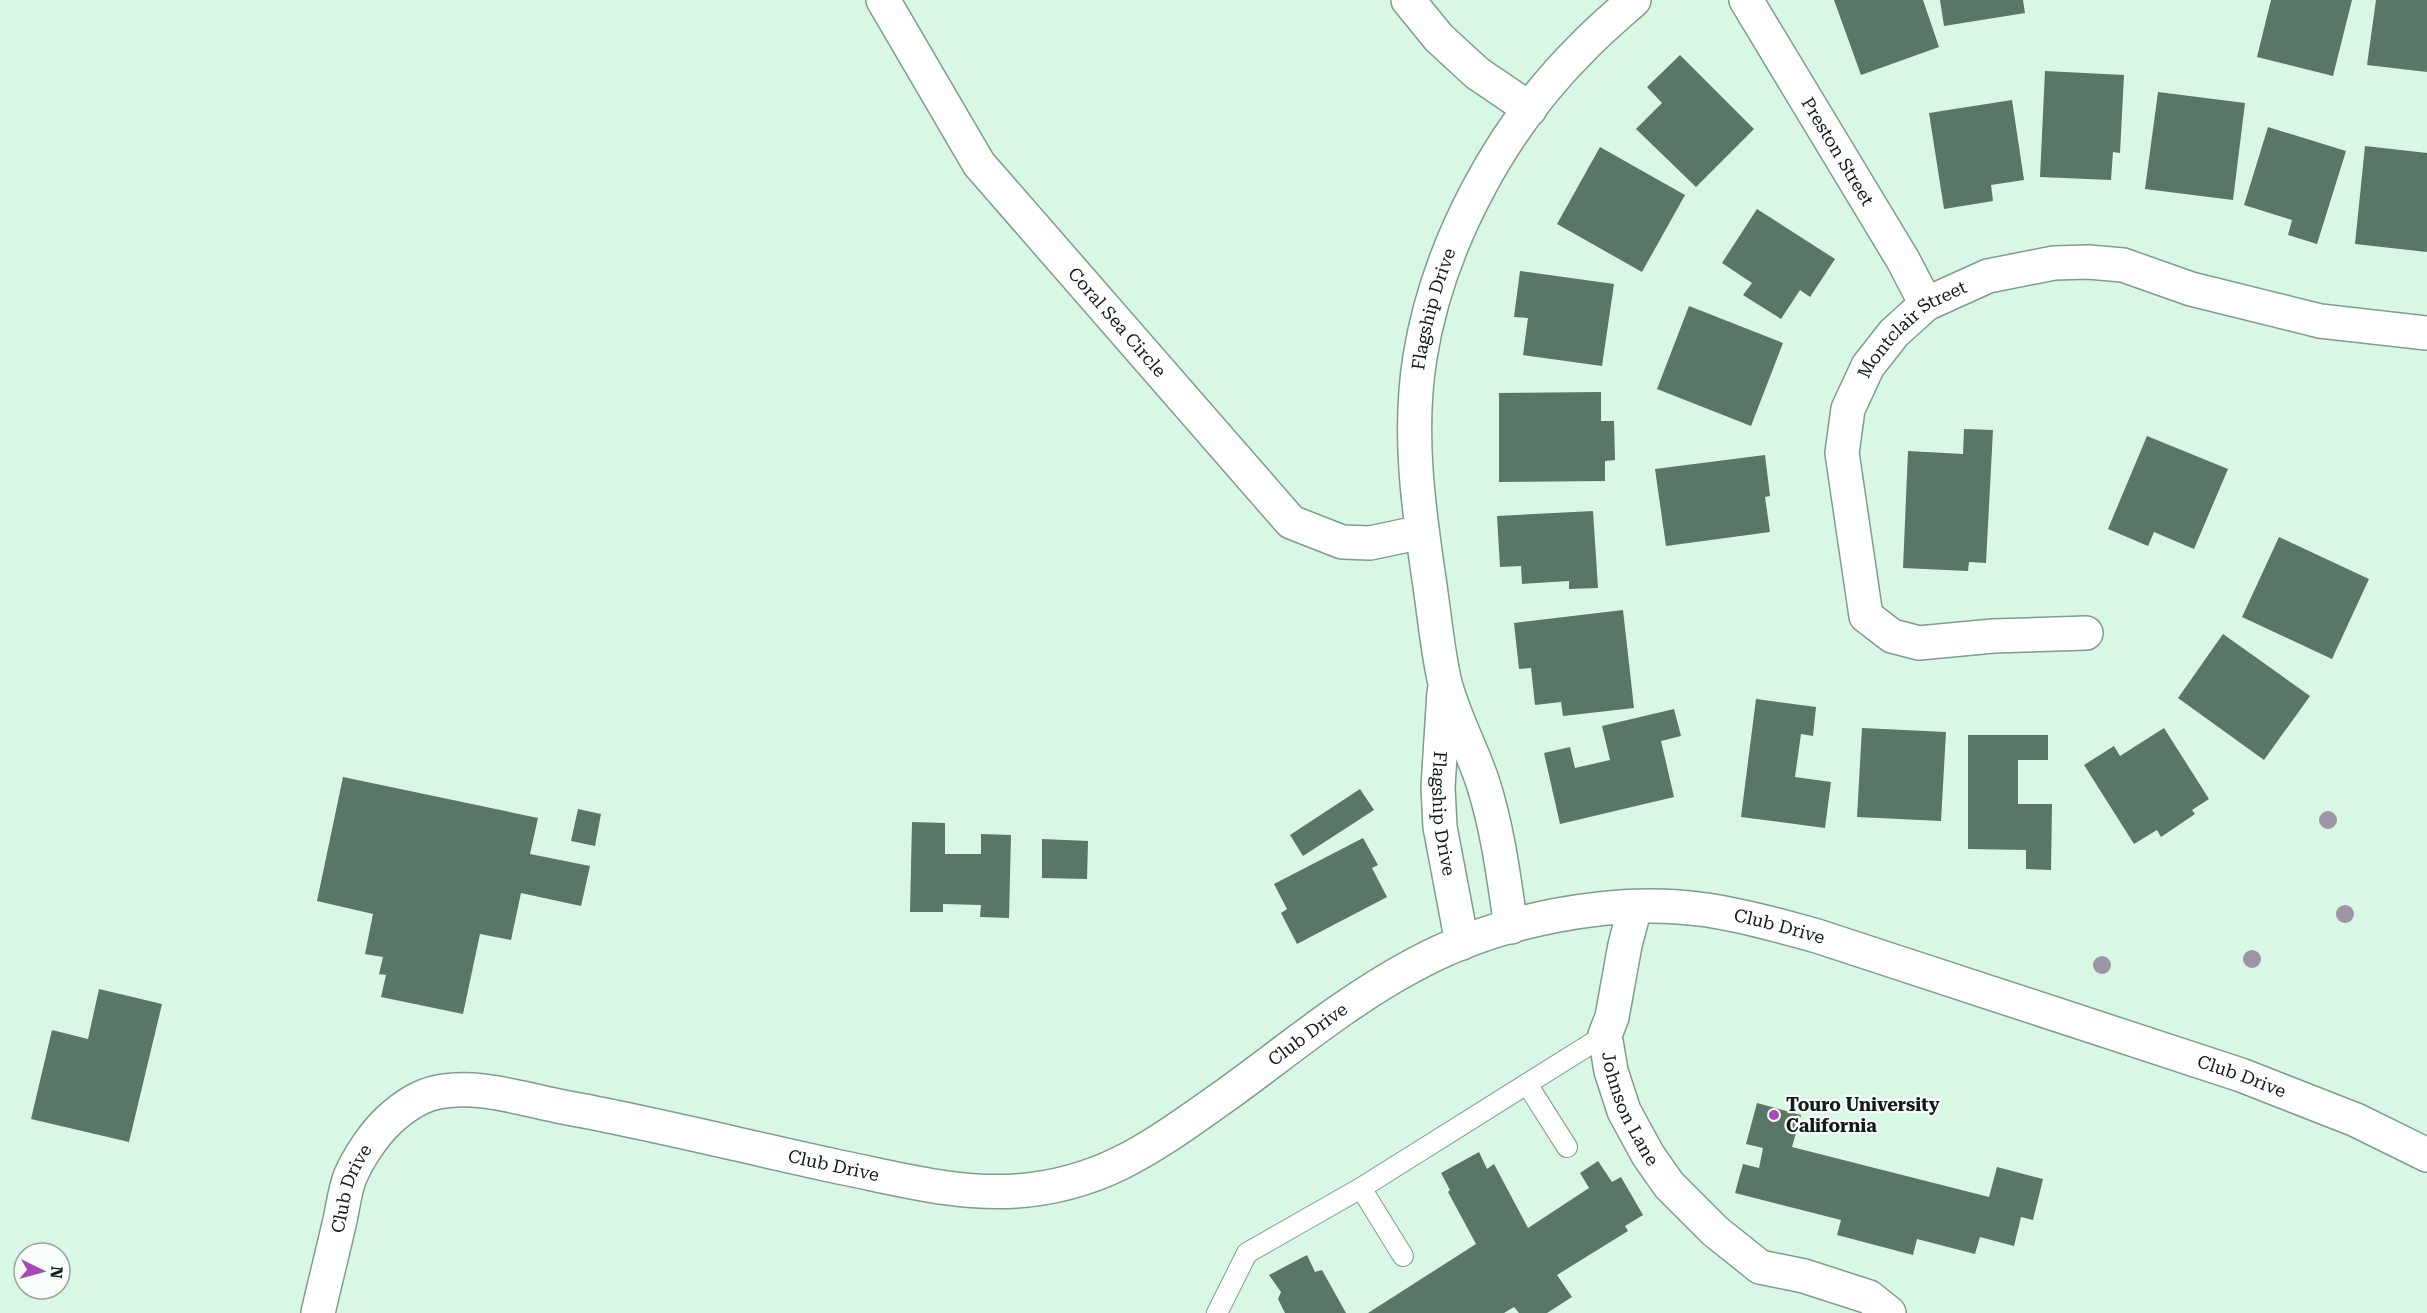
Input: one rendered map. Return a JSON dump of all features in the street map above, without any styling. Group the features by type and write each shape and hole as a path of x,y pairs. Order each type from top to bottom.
{"street":[{"name":"Coral Sea Circle","path":"883,0 979,164 1290,522 1342,542 1370,543 1422,532"},
{"path":"1408,0 1439,38 1477,73 1530,109"},
{"name":"Flagship Drive","path":"1511,927 1493,821 1483,783 1445,681 1414,463 1415,408 1420,358 1430,311 1448,255 1470,205 1498,156 1530,109 1580,49 1634,0"},
{"name":"Preston Street","path":"1746,0 1897,250 1926,304"},
{"name":"Montclair Street","path":"2086,633 1993,636 1919,643 1892,636 1866,616 1842,453 1848,409 1868,366 1894,333 1926,304 1988,276 2054,263 2088,262 2123,265 2191,289 2320,321 2427,333"},
{"name":"Flagship Drive","path":"1445,681 1438,787 1440,826 1462,943"},
{"name":"Club Drive","path":"318,1313 350,1177 371,1142 387,1122 405,1108 430,1094 475,1090 929,1185 1015,1192 1058,1185 1094,1175 1139,1155 1190,1122 1257,1073 1295,1041 1361,997 1412,966 1462,943 1511,927 1585,911 1635,907 1704,910 1752,918 1817,936 2241,1075 2356,1120 2427,1155"},
{"name":"Johnson Lane","path":"1635,907 1625,945 1612,1017 1605,1035 1611,1071 1624,1112 1648,1155 1669,1185 1715,1232 1760,1267 1804,1276 1869,1297 1889,1313"}],"lane":[{"path":"1217,1313 1247,1254 1361,1188 1605,1035"},
{"path":"1527,1084 1567,1147"},
{"path":"1361,1188 1403,1256"}],"building":[{"path":"1834,0 1923,0 1939,47 1861,75"},
{"path":"1940,0 2023,0 2025,13 1944,26"},
{"path":"2271,0 2352,0 2333,76 2257,57"},
{"path":"2376,0 2427,0 2427,72 2367,65"},
{"path":"1680,55 1754,129 1696,187 1636,129 1662,103 1647,87"},
{"path":"2045,71 2124,75 2120,153 2113,152 2111,180 2040,177"},
{"path":"2158,92 2245,103 2233,200 2145,189"},
{"path":"2012,100 2024,180 1991,185 1993,201 1944,209 1929,113"},
{"path":"2268,127 2346,151 2317,244 2288,235 2292,220 2244,205"},
{"path":"2365,146 2427,153 2427,252 2355,244"},
{"path":"1600,147 1685,195 1642,272 1557,224"},
{"path":"1757,209 1835,259 1810,297 1800,290 1781,319 1743,295 1752,283 1722,263"},
{"path":"1520,271 1614,284 1602,366 1523,355 1528,318 1514,317"},
{"path":"1689,306 1783,343 1751,426 1657,389"},
{"path":"1601,392 1601,421 1614,421 1615,460 1605,461 1605,481 1499,482 1499,393"},
{"path":"1964,429 1993,430 1986,563 1969,562 1968,571 1903,568 1908,451 1963,454"},
{"path":"2147,436 2228,469 2194,549 2154,532 2148,546 2108,529"},
{"path":"1765,455 1770,496 1765,497 1770,532 1666,546 1655,469"},
{"path":"1593,511 1598,588 1569,589 1569,581 1522,584 1521,566 1500,567 1497,516"},
{"path":"2279,537 2369,579 2332,659 2242,617"},
{"path":"1623,610 1634,708 1563,716 1561,702 1535,705 1531,668 1519,669 1514,623"},
{"path":"2223,634 2310,696 2264,760 2178,698"},
{"path":"1756,699 1816,707 1813,736 1801,734 1795,777 1831,782 1825,828 1741,817"},
{"path":"1674,709 1681,736 1661,741 1674,797 1560,824 1544,753 1570,747 1575,768 1610,760 1602,726"},
{"path":"1862,728 1946,732 1941,821 1857,817"},
{"path":"2164,728 2209,799 2192,810 2195,814 2161,837 2157,830 2134,844 2084,765 2114,746 2120,756"},
{"path":"1968,735 2048,735 2048,760 2018,760 2018,804 2052,804 2051,870 2026,869 2026,850 1968,849"},
{"path":"343,777 538,818 530,854 590,866 581,906 521,893 511,940 480,934 463,1014 381,997 386,975 379,974 383,957 365,954 373,914 317,901"},
{"path":"1360,789 1374,810 1303,856 1290,835"},
{"path":"578,809 601,814 595,846 571,841"},
{"path":"912,822 945,823 945,854 981,854 981,834 1011,835 1009,918 980,917 981,905 943,904 943,912 910,912"},
{"path":"1363,838 1378,865 1372,868 1387,897 1297,944 1281,913 1287,909 1274,884"},
{"path":"1042,839 1088,841 1087,879 1042,878"},
{"path":"99,989 162,1004 129,1142 31,1119 52,1030 88,1039"},
{"path":"1757,1103 1801,1115 1792,1147 1989,1197 1997,1167 2043,1179 2033,1220 2021,1217 2014,1246 1980,1237 1975,1254 1917,1239 1913,1255 1837,1235 1841,1220 1735,1193 1743,1164 1759,1168 1763,1148 1746,1144"},
{"path":"1479,1152 1487,1169 1494,1164 1528,1228 1589,1188 1580,1173 1598,1161 1612,1182 1621,1177 1643,1215 1625,1226 1628,1231 1557,1275 1572,1297 1547,1313 1519,1313 1514,1307 1504,1313 1368,1313 1476,1244 1448,1192 1450,1190 1441,1173"},
{"path":"1307,1255 1315,1272 1322,1270 1346,1313 1285,1313 1278,1299 1281,1292 1269,1275"}],"place":[{"name":"Touro University California","path":"1774,1115"}]}
